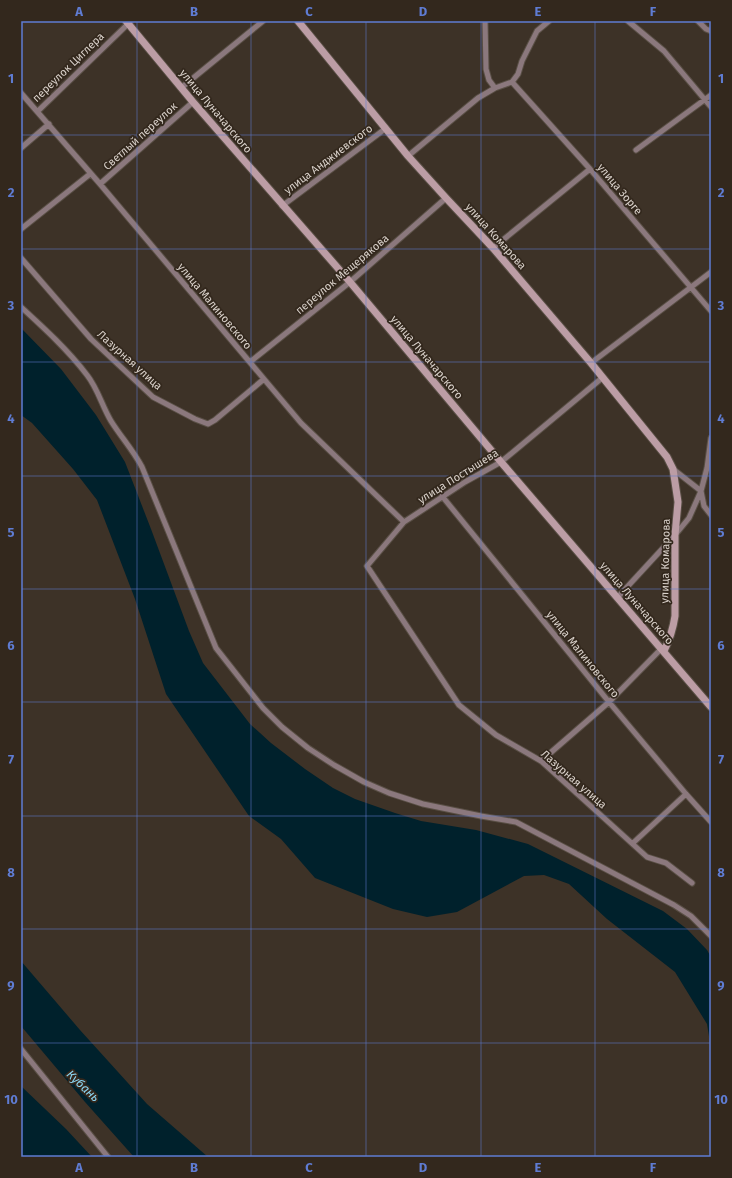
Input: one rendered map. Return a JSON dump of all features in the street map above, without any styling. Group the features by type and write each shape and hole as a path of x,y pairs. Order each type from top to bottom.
{"street":[{"name":"Светлый переулок","path":"181,88 262,21"},
{"name":"улица Комарова","path":"298,21 408,156 493,248 591,363 667,457 673,469 678,502 675,535 675,616 670,638 663,650"},
{"path":"485,21 486,69 489,80 495,88"},
{"path":"408,156 478,98 495,88 512,82 518,74 522,61 537,31 549,21"},
{"path":"628,21 664,51 711,107"},
{"path":"698,21 706,29 711,31"},
{"name":"улица Луначарского","path":"128,22 181,88 282,206 350,282 501,462 711,707"},
{"name":"переулок Циглера","path":"38,112 128,22"},
{"name":"улица Зорге","path":"512,82 590,169 711,311"},
{"name":"улица Малиновского","path":"21,93 100,184 301,423 404,522"},
{"path":"636,150 711,95"},
{"name":"Светлый переулок","path":"100,184 193,102"},
{"path":"21,148 49,124"},
{"name":"улица Анджиевского","path":"282,206 386,128"},
{"path":"493,248 590,169"},
{"path":"21,229 90,174"},
{"name":"переулок Мещерякова","path":"250,362 350,282 446,198"},
{"name":"Лазурная улица","path":"21,258 97,344 153,397 195,419 208,424 216,420 264,379"},
{"path":"591,363 711,272"},
{"path":"21,307 54,338 88,375 112,422 137,457 142,467 216,648 262,708 282,727 308,748 334,765 364,782 389,793 423,804 516,822 674,905 691,916 711,936"},
{"name":"улица Постышева","path":"367,566 404,522 442,496 501,462 602,378"},
{"path":"618,598 689,518 701,491 707,468 711,438"},
{"name":"улица Комарова","path":"673,469 701,491"},
{"path":"701,491 704,506 711,515"},
{"name":"улица Малиновского","path":"442,496 609,702 711,822"},
{"name":"Лазурная улица","path":"367,566 459,705 496,735 541,760 647,857 666,863 692,883"},
{"path":"541,760 609,702 663,650"},
{"path":"632,843 686,794"},
{"path":"21,1049 108,1157"}],"water":[{"path":"21,328 61,369 96,415 125,462 189,631 203,663 250,724 271,743 305,769 333,788 355,799 421,821 476,830 528,844 663,911 687,929 707,950 711,957 711,1048 707,1024 675,972 607,919 569,884 544,875 524,876 457,912 427,917 393,909 315,878 281,839 249,816 166,694 135,599 97,500 73,469 32,423 21,415"},
{"name":"Кубань","path":"21,961 80,1030 147,1104 208,1157 134,1157 21,1026"},
{"path":"21,1086 66,1129 92,1157 21,1157"}]}
